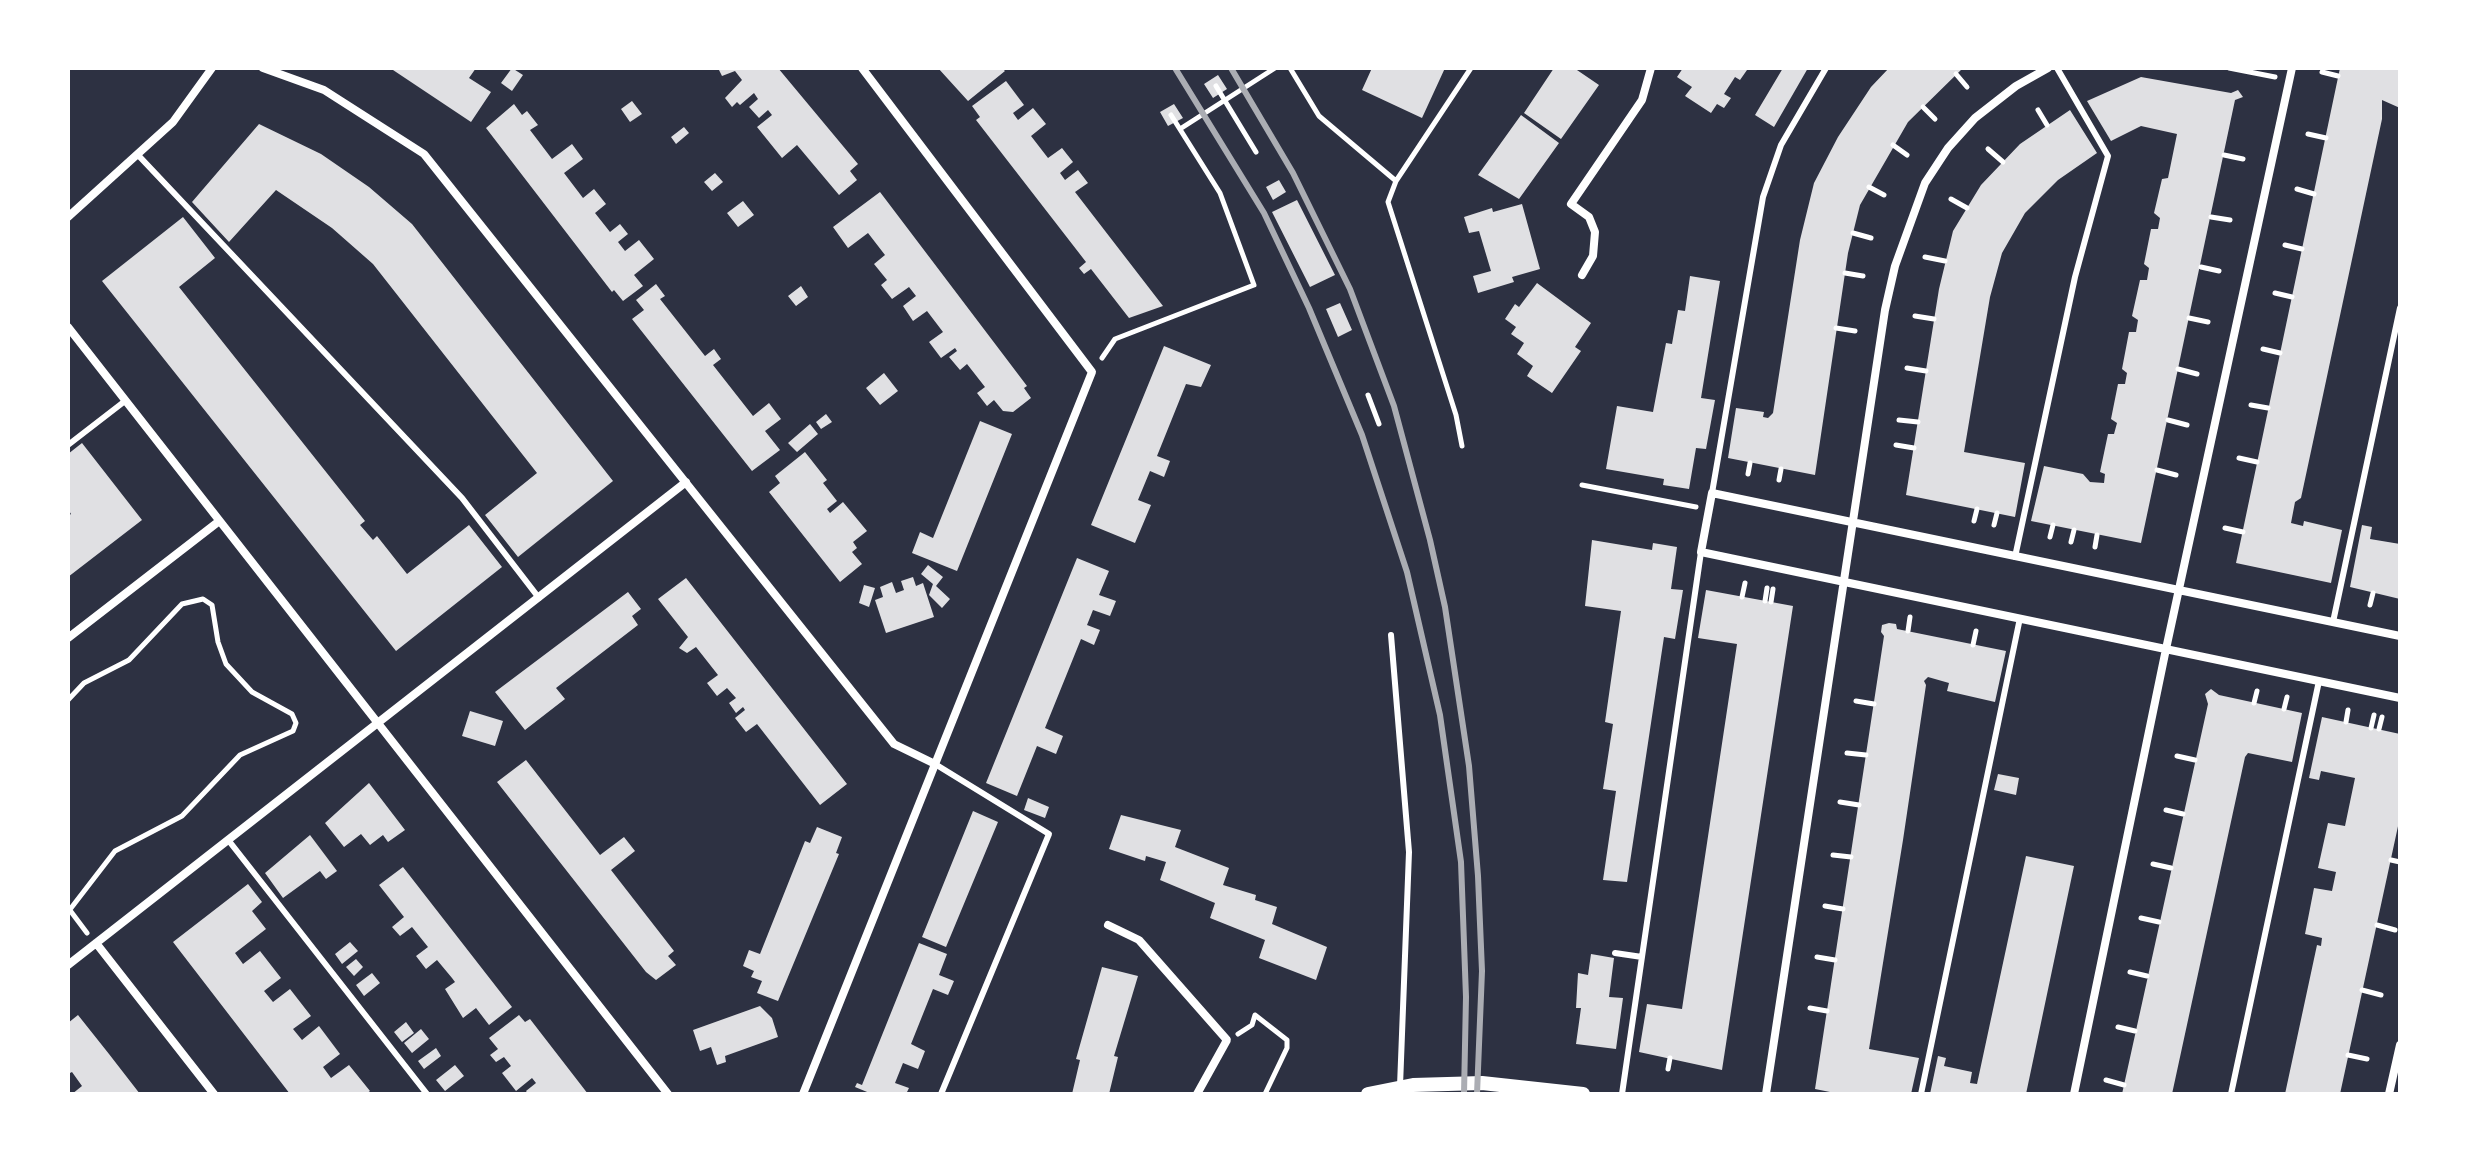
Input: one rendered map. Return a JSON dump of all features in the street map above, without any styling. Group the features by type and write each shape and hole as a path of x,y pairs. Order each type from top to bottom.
{"street":[{"path":"68,217 173,122 212,68"},
{"path":"263,68 324,90 424,154 894,744 935,764"},
{"path":"803,1094 1092,372 862,68"},
{"path":"1582,275 1593,256 1595,232 1589,217 1571,204 1642,100 1651,68"},
{"path":"1766,1094 1885,310 1908,224 1925,183 1948,148 1975,118 2016,86 2048,68"},
{"path":"2074,1094 2166,649 2292,68"},
{"path":"68,327 668,1094"},
{"path":"68,965 686,482"},
{"path":"2400,636 1712,493 1701,552 2400,698"},
{"path":"68,638 218,522"},
{"path":"1108,925 1139,940 1227,1040 1197,1094"},
{"path":"96,943 214,1094"},
{"path":"2389,1094 2400,1045"},
{"path":"1368,1094 1413,1085 1482,1083 1583,1094"}],"lane":[{"path":"1712,493 1763,197 1781,145 1826,68"},
{"path":"2015,557 2075,277 2108,156 2057,68"},
{"path":"138,155 462,498 539,598"},
{"path":"2333,622 2400,308"},
{"path":"68,445 125,401"},
{"path":"1622,1094 1701,552"},
{"path":"1921,1094 2020,618"},
{"path":"1391,635 1409,852 1405,1032 1399,1094"},
{"path":"2231,1094 2319,681"},
{"path":"935,764 1049,834 941,1094"},
{"path":"229,841 427,1094"},
{"path":"1615,953 1642,957"}],"path":[{"path":"1180,129 1275,68"},
{"path":"1290,68 1319,116 1396,181"},
{"path":"1462,446 1456,415 1388,202 1396,181 1471,68"},
{"path":"2229,68 2290,80"},
{"path":"2322,72 2338,76"},
{"path":"1956,74 1967,87"},
{"path":"1216,86 1256,152"},
{"path":"1923,107 1935,119"},
{"path":"2038,110 2047,125"},
{"path":"1092,372 1115,339 1254,285 1220,193 1171,115"},
{"path":"2308,134 2326,138"},
{"path":"1893,145 1907,155"},
{"path":"1988,149 2003,162"},
{"path":"2224,155 2243,159"},
{"path":"1869,187 1884,195"},
{"path":"2297,189 2314,194"},
{"path":"1951,199 1967,208"},
{"path":"2211,217 2230,220"},
{"path":"1853,233 1871,238"},
{"path":"2285,245 2302,249"},
{"path":"1925,257 1945,261"},
{"path":"2201,267 2219,271"},
{"path":"1845,273 1863,276"},
{"path":"2275,293 2292,297"},
{"path":"1915,316 1934,319"},
{"path":"2189,318 2208,322"},
{"path":"1836,328 1855,331"},
{"path":"2263,349 2280,353"},
{"path":"1907,368 1926,371"},
{"path":"2178,369 2197,374"},
{"path":"1368,395 1379,424"},
{"path":"2251,405 2268,408"},
{"path":"1899,420 1918,422"},
{"path":"2168,420 2187,425"},
{"path":"1896,445 1914,448"},
{"path":"2239,458 2257,462"},
{"path":"1748,474 1750,463"},
{"path":"1779,480 1781,469"},
{"path":"2157,470 2176,475"},
{"path":"1582,485 1709,509"},
{"path":"1974,521 1977,509"},
{"path":"1994,525 1997,513"},
{"path":"2050,537 2053,525"},
{"path":"2225,528 2243,532"},
{"path":"2071,542 2074,530"},
{"path":"2095,547 2097,535"},
{"path":"1742,597 1745,583"},
{"path":"1768,601 1770,588"},
{"path":"2370,605 2373,593"},
{"path":"68,700 84,683 129,660 182,604 203,599 212,605 218,642 232,671 252,692 292,714 296,723 293,731 240,755 182,816 115,851 69,910 96,943"},
{"path":"1908,631 1910,617"},
{"path":"1973,645 1976,631"},
{"path":"2254,703 2257,691"},
{"path":"2284,709 2287,697"},
{"path":"1856,701 1874,704"},
{"path":"2346,722 2348,710"},
{"path":"2371,728 2374,715"},
{"path":"2379,729 2382,717"},
{"path":"1847,753 1866,755"},
{"path":"2177,756 2195,760"},
{"path":"1840,802 1859,805"},
{"path":"2166,810 2183,814"},
{"path":"1833,855 1851,857"},
{"path":"2391,860 2400,862"},
{"path":"2153,864 2171,868"},
{"path":"1825,906 1843,909"},
{"path":"2141,918 2159,922"},
{"path":"2377,925 2395,930"},
{"path":"1817,957 1835,960"},
{"path":"2130,972 2147,976"},
{"path":"2362,990 2381,995"},
{"path":"1810,1008 1827,1011"},
{"path":"1227,1040 1252,1025 1255,1015 1287,1040 1287,1048 1265,1094"},
{"path":"2118,1027 2135,1031"},
{"path":"2348,1055 2367,1059"},
{"path":"1668,1069 1670,1058"},
{"path":"2106,1080 2124,1085"}],"building":[{"path":"390,68 476,68 469,78 491,92 471,122"},
{"path":"512,68 523,75 512,91 501,83"},
{"path":"718,68 778,68 858,164 850,171 857,180 839,195 797,145 782,158 757,127 772,115 768,110 759,118 749,107 758,99 754,93 740,105 737,102 732,107 725,98 742,80 735,71 722,76"},
{"path":"938,68 1002,68 1005,71 968,101"},
{"path":"1372,68 1445,68 1422,118 1362,90"},
{"path":"1554,68 1574,68 1599,85 1561,139 1524,113"},
{"path":"1683,68 1747,70 1740,80 1735,77 1724,94 1731,98 1724,108 1717,104 1711,113 1685,96 1692,87 1677,77"},
{"path":"1783,68 1808,68 1774,127 1755,115"},
{"path":"1889,68 1963,68 1908,122 1860,205 1848,253 1815,475 1728,458 1736,408 1764,412 1763,417 1768,418 1773,413 1800,240 1814,183 1838,137 1871,87"},
{"path":"2340,68 2400,68 2400,108 2382,100 2382,119 2301,498 2295,502 2291,523 2303,526 2304,521 2342,530 2331,583 2236,563"},
{"path":"1218,75 1227,89 1213,98 1204,84"},
{"path":"2141,77 2231,93 2238,90 2243,97 2235,100 2141,543 2031,521 2044,466 2083,474 2090,482 2104,483 2105,474 2100,472 2108,434 2114,434 2117,423 2111,419 2118,384 2125,384 2127,373 2122,369 2129,332 2136,332 2138,320 2132,316 2140,280 2147,280 2149,268 2144,264 2151,229 2158,229 2160,218 2154,213 2162,179 2168,178 2177,134 2141,126 2111,141 2087,101"},
{"path":"1006,81 1024,105 1013,113 1018,120 1033,108 1046,124 1031,136 1048,158 1062,148 1073,162 1060,173 1065,180 1078,170 1088,183 1075,192 1163,306 1129,318 1091,269 1084,274 1079,268 1086,262 976,120 980,117 972,106"},
{"path":"632,101 642,114 630,122 621,109"},
{"path":"514,104 522,115 527,111 538,125 530,130 552,159 572,144 583,159 564,173 583,198 594,189 606,204 595,213 610,232 620,224 628,234 618,242 625,251 639,240 654,259 634,275 643,286 623,301 614,290 612,292 486,128"},
{"path":"1174,104 1183,118 1168,126 1160,112"},
{"path":"2070,110 2097,153 2058,180 2025,213 2002,253 1990,297 1964,452 2025,463 2015,517 1906,495 1939,289 1953,231 1981,185 2020,144"},
{"path":"1521,115 1559,143 1519,199 1478,175"},
{"path":"259,124 321,154 369,187 412,224 613,481 518,557 485,515 537,473 373,264 332,228 276,190 229,242 192,202"},
{"path":"684,127 689,133 676,144 671,137"},
{"path":"715,173 723,182 712,191 704,182"},
{"path":"1279,180 1286,192 1273,200 1266,187"},
{"path":"880,192 1027,386 1024,388 1031,398 1013,412 1003,411 994,400 987,406 977,393 985,387 967,364 960,370 949,357 957,351 955,348 941,358 929,342 943,332 927,311 913,321 903,306 916,296 909,287 892,299 881,285 887,280 874,264 885,255 868,233 848,248 833,227"},
{"path":"1297,200 1335,275 1310,287 1272,212"},
{"path":"743,201 754,215 738,227 727,213"},
{"path":"1522,204 1540,269 1512,277 1514,282 1478,293 1473,276 1491,271 1479,231 1469,233 1464,217 1492,208 1493,212"},
{"path":"183,217 215,258 179,287 365,521 360,525 373,540 377,536 407,574 469,525 502,567 396,651 102,281"},
{"path":"1690,276 1720,281 1701,398 1715,400 1706,449 1696,448 1689,489 1663,485 1664,479 1606,469 1617,406 1653,412 1666,343 1672,344 1678,310 1685,311"},
{"path":"1537,283 1591,323 1575,347 1581,351 1552,393 1527,376 1533,366 1517,354 1524,343 1511,334 1516,327 1505,319 1515,304 1519,307"},
{"path":"656,284 665,296 660,299 705,356 714,349 721,359 713,365 753,416 769,403 781,419 765,431 780,450 752,471 632,319 644,310 636,300"},
{"path":"801,286 808,297 796,306 788,296"},
{"path":"1340,303 1352,330 1338,337 1326,309"},
{"path":"1164,346 1211,365 1201,387 1186,384 1157,456 1170,461 1164,477 1150,471 1138,500 1151,505 1135,543 1091,525"},
{"path":"884,373 898,391 880,405 866,388"},
{"path":"826,414 832,422 821,429 816,422"},
{"path":"980,421 1012,434 957,571 912,553 920,532 933,538"},
{"path":"810,424 818,434 797,452 788,443"},
{"path":"82,443 142,520 68,577 68,516 71,514 68,509 68,454"},
{"path":"805,452 827,480 823,483 837,501 827,509 830,513 843,502 867,531 853,542 857,548 852,552 862,564 840,582 769,492 780,483 775,476"},
{"path":"2362,525 2372,527 2370,539 2400,544 2400,599 2350,587"},
{"path":"1592,540 1652,550 1653,543 1677,547 1671,589 1683,590 1675,639 1664,637 1627,882 1603,880 1616,791 1603,789 1613,724 1605,722 1621,611 1585,606"},
{"path":"1077,558 1109,571 1099,595 1116,601 1110,616 1093,610 1087,625 1100,630 1094,645 1081,639 1045,728 1063,736 1056,754 1037,746 1017,796 986,783"},
{"path":"928,565 943,577 936,586 950,599 942,608 929,595 933,584 921,574"},
{"path":"913,577 916,586 923,583 934,617 886,633 875,600 883,597 880,587 892,582 896,593 904,590 901,581"},
{"path":"686,578 847,784 820,805 757,724 746,732 735,718 745,710 743,707 736,713 729,703 736,698 727,688 717,696 707,683 718,675 696,647 687,653 679,648 688,637 658,599"},
{"path":"864,585 875,588 869,607 859,603"},
{"path":"1706,590 1793,606 1722,1070 1639,1052 1647,1004 1682,1009 1737,644 1698,638"},
{"path":"628,592 641,609 632,616 638,625 556,688 565,699 525,730 495,692"},
{"path":"1896,624 1897,629 2006,651 1995,702 1947,691 1949,683 1928,677 1924,681 1926,685 1903,840 1869,1049 1919,1058 1911,1094 1840,1094 1815,1089 1884,636 1882,625"},
{"path":"2211,689 2219,695 2302,713 2292,762 2248,753 2245,757 2172,1094 2122,1094 2208,704 2205,694"},
{"path":"470,711 503,721 495,746 462,736"},
{"path":"2322,717 2400,734 2400,817 2340,1094 2285,1094 2317,945 2321,946 2322,938 2305,934 2314,888 2332,891 2336,872 2318,868 2328,823 2345,826 2355,778 2321,771 2319,780 2309,778"},
{"path":"526,760 600,855 624,837 635,851 611,870 674,951 668,956 676,965 656,980 646,972 497,782"},
{"path":"1998,774 2019,778 2016,795 1994,790"},
{"path":"369,783 405,830 388,842 383,835 370,845 361,834 344,847 325,823"},
{"path":"1028,798 1049,807 1045,818 1024,810"},
{"path":"973,811 998,822 946,947 922,937"},
{"path":"1121,815 1181,830 1175,847 1229,868 1223,885 1256,895 1255,900 1277,907 1272,924 1327,947 1316,980 1259,958 1265,940 1210,918 1215,903 1160,880 1166,862 1146,856 1145,861 1109,849"},
{"path":"817,827 842,837 836,853 839,854 778,1001 757,993 762,981 751,977 754,971 743,966 749,950 760,954 805,841 810,843"},
{"path":"310,835 337,871 326,879 320,871 283,898 265,873"},
{"path":"2026,856 2074,866 2026,1094 1930,1094 1938,1056 1946,1058 1944,1066 1972,1072 1970,1083 1977,1084"},
{"path":"403,867 512,1007 489,1025 476,1008 463,1018 445,989 455,982 452,978 437,960 426,969 416,956 428,947 412,927 400,936 392,927 404,917 379,885"},
{"path":"248,884 262,902 252,911 266,929 235,953 243,964 260,951 281,978 264,991 273,1002 290,989 311,1016 293,1029 302,1040 319,1026 340,1054 323,1067 331,1078 349,1065 370,1091 366,1094 290,1094 173,942"},
{"path":"350,942 358,951 342,964 335,954"},
{"path":"919,943 947,954 939,975 954,981 948,995 933,989 911,1044 925,1051 918,1069 903,1063 895,1083 909,1088 906,1094 872,1094 855,1087 857,1083 862,1085"},
{"path":"1591,954 1614,958 1609,997 1623,998 1616,1049 1576,1044 1581,1008 1576,1008 1578,973 1588,975"},
{"path":"356,959 363,967 354,976 346,967"},
{"path":"1102,967 1138,976 1114,1056 1118,1057 1109,1094 1072,1094 1080,1060 1076,1059"},
{"path":"372,973 380,983 364,996 356,985"},
{"path":"760,1006 772,1018 778,1037 725,1056 726,1062 717,1065 711,1047 700,1051 693,1030"},
{"path":"78,1015 140,1094 72,1094 82,1086 72,1072 68,1074 68,1023"},
{"path":"519,1015 525,1022 530,1019 588,1094 528,1094 526,1091 536,1083 532,1078 516,1091 502,1073 511,1066 504,1057 496,1062 490,1055 498,1049 489,1038"},
{"path":"406,1022 414,1033 402,1042 394,1032"},
{"path":"421,1029 429,1039 412,1053 404,1043"},
{"path":"436,1048 441,1056 424,1069 418,1061"},
{"path":"455,1065 464,1076 445,1091 436,1080"}],"railway":[{"path":"1175,68 1264,213 1309,308 1362,435 1407,572 1440,715 1461,862 1466,997 1464,1094"},
{"path":"1231,68 1293,173 1350,289 1394,406 1430,540 1445,607 1469,766 1482,971 1477,1094"}]}
